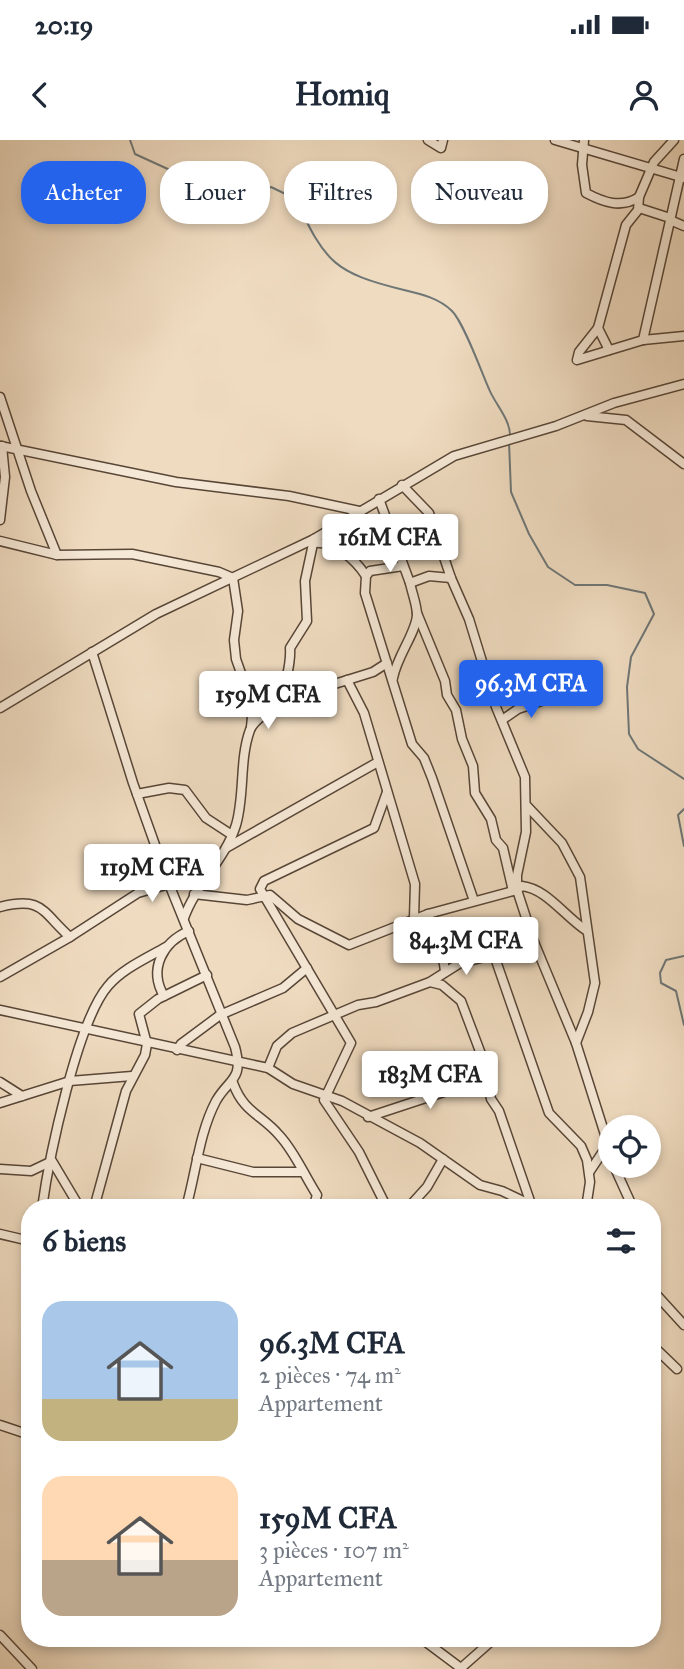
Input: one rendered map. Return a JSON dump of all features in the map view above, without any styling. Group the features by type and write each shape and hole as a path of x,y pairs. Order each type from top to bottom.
{"street":[{"path":"428,140 441,148 443,140"},
{"path":"555,140 585,144 682,179"},
{"path":"674,140 651,168 639,197 639,208 626,225 598,328 580,349 577,360 643,340 684,337"},
{"path":"585,144 582,165 587,194 618,204 639,197"},
{"path":"643,340 670,219 682,179 684,159"},
{"path":"639,208 684,226"},
{"path":"598,328 609,350"},
{"path":"0,708 156,614 314,541 359,511 454,456 614,403 684,384"},
{"path":"0,397 57,555"},
{"path":"580,416 626,419 684,464"},
{"path":"0,520 5,477 1,446 176,482 289,496 359,511"},
{"path":"402,485 429,513 451,578 470,619 502,720 525,777 526,832 515,891"},
{"path":"379,499 410,583 417,613 445,681 447,695 456,710 462,739 474,766 475,793 491,820 496,840 503,848 515,891 576,1043 600,1115"},
{"path":"0,541 57,555 122,552 219,572 233,578"},
{"path":"314,541 328,544 345,554 358,563 366,576 365,593 412,744 424,758 432,778 474,901"},
{"path":"277,702 290,659 290,648 307,621 305,581 314,541"},
{"path":"366,576 377,568 403,566"},
{"path":"410,583 429,576 451,578"},
{"path":"184,918 194,894 226,848 240,807 240,785 253,707 236,659 234,640 238,611 233,578"},
{"path":"393,681 398,657 417,613"},
{"path":"92,652 169,884 235,1047 238,1062 233,1083 217,1099 197,1157 188,1199"},
{"path":"250,729 277,702 373,672 387,663"},
{"path":"347,680 364,713 415,884 414,918"},
{"path":"502,720 518,709 550,698"},
{"path":"226,848 378,762"},
{"path":"137,794 169,788 185,790 206,818 232,835"},
{"path":"382,1199 359,1152 324,1101 351,1044 260,889 264,881 374,828 387,792"},
{"path":"527,806 562,843 580,877 595,983 589,1012 576,1043"},
{"path":"0,978 138,893 169,884"},
{"path":"194,894 247,900 270,895 298,919 349,945 414,918 515,891 522,886 540,890 567,918 587,931"},
{"path":"0,907 24,903 38,905 44,908 70,937"},
{"path":"428,914 442,951 445,971"},
{"path":"44,1199 70,1081 87,1029 108,986 166,947 175,937 189,930"},
{"path":"268,1069 277,1046 284,1038 334,1015 430,982 460,963 534,942"},
{"path":"164,996 156,979 166,947"},
{"path":"494,955 549,1113 580,1146 590,1171 587,1199"},
{"path":"177,1050 181,1044 220,1015 272,994 307,968"},
{"path":"97,1199 132,1076 142,1062 147,1044 139,1014 164,996 207,975"},
{"path":"430,982 442,985 461,1001 488,1079 491,1099 499,1111 532,1199"},
{"path":"0,1010 268,1069 293,1084 327,1094 443,1159 480,1185 520,1199"},
{"path":"0,1103 70,1081 132,1076"},
{"path":"368,1117 444,1093 464,1081 488,1079"},
{"path":"0,1082 22,1096"},
{"path":"233,1083 250,1111 279,1134 317,1195 316,1199"},
{"path":"197,1157 253,1171 303,1172"},
{"path":"416,1199 427,1187 443,1159"},
{"path":"0,1169 31,1171 52,1161"},
{"path":"52,1161 75,1199"},
{"path":"590,1171 598,1161"},
{"path":"619,1178 629,1199"},
{"path":"0,1234 21,1239"},
{"path":"661,1299 684,1325"},
{"path":"661,1354 677,1369"},
{"path":"0,1425 21,1432"},
{"path":"0,1635 32,1669"},
{"path":"433,1647 461,1668 485,1647"}],"waterway":[{"path":"130,140 135,154 170,170 192,195 239,205 271,187 296,199 315,238 335,262 347,271 362,278 423,295 447,307 457,317 467,336 489,389 505,418 510,437"},
{"path":"509,442 511,492 529,534 548,567 575,585 607,585 645,593 654,614 631,657 627,687 629,734 638,749 684,779"},
{"path":"684,809 678,815 684,846"},
{"path":"684,956 666,960 660,973 661,983 676,991 684,1025"}]}
